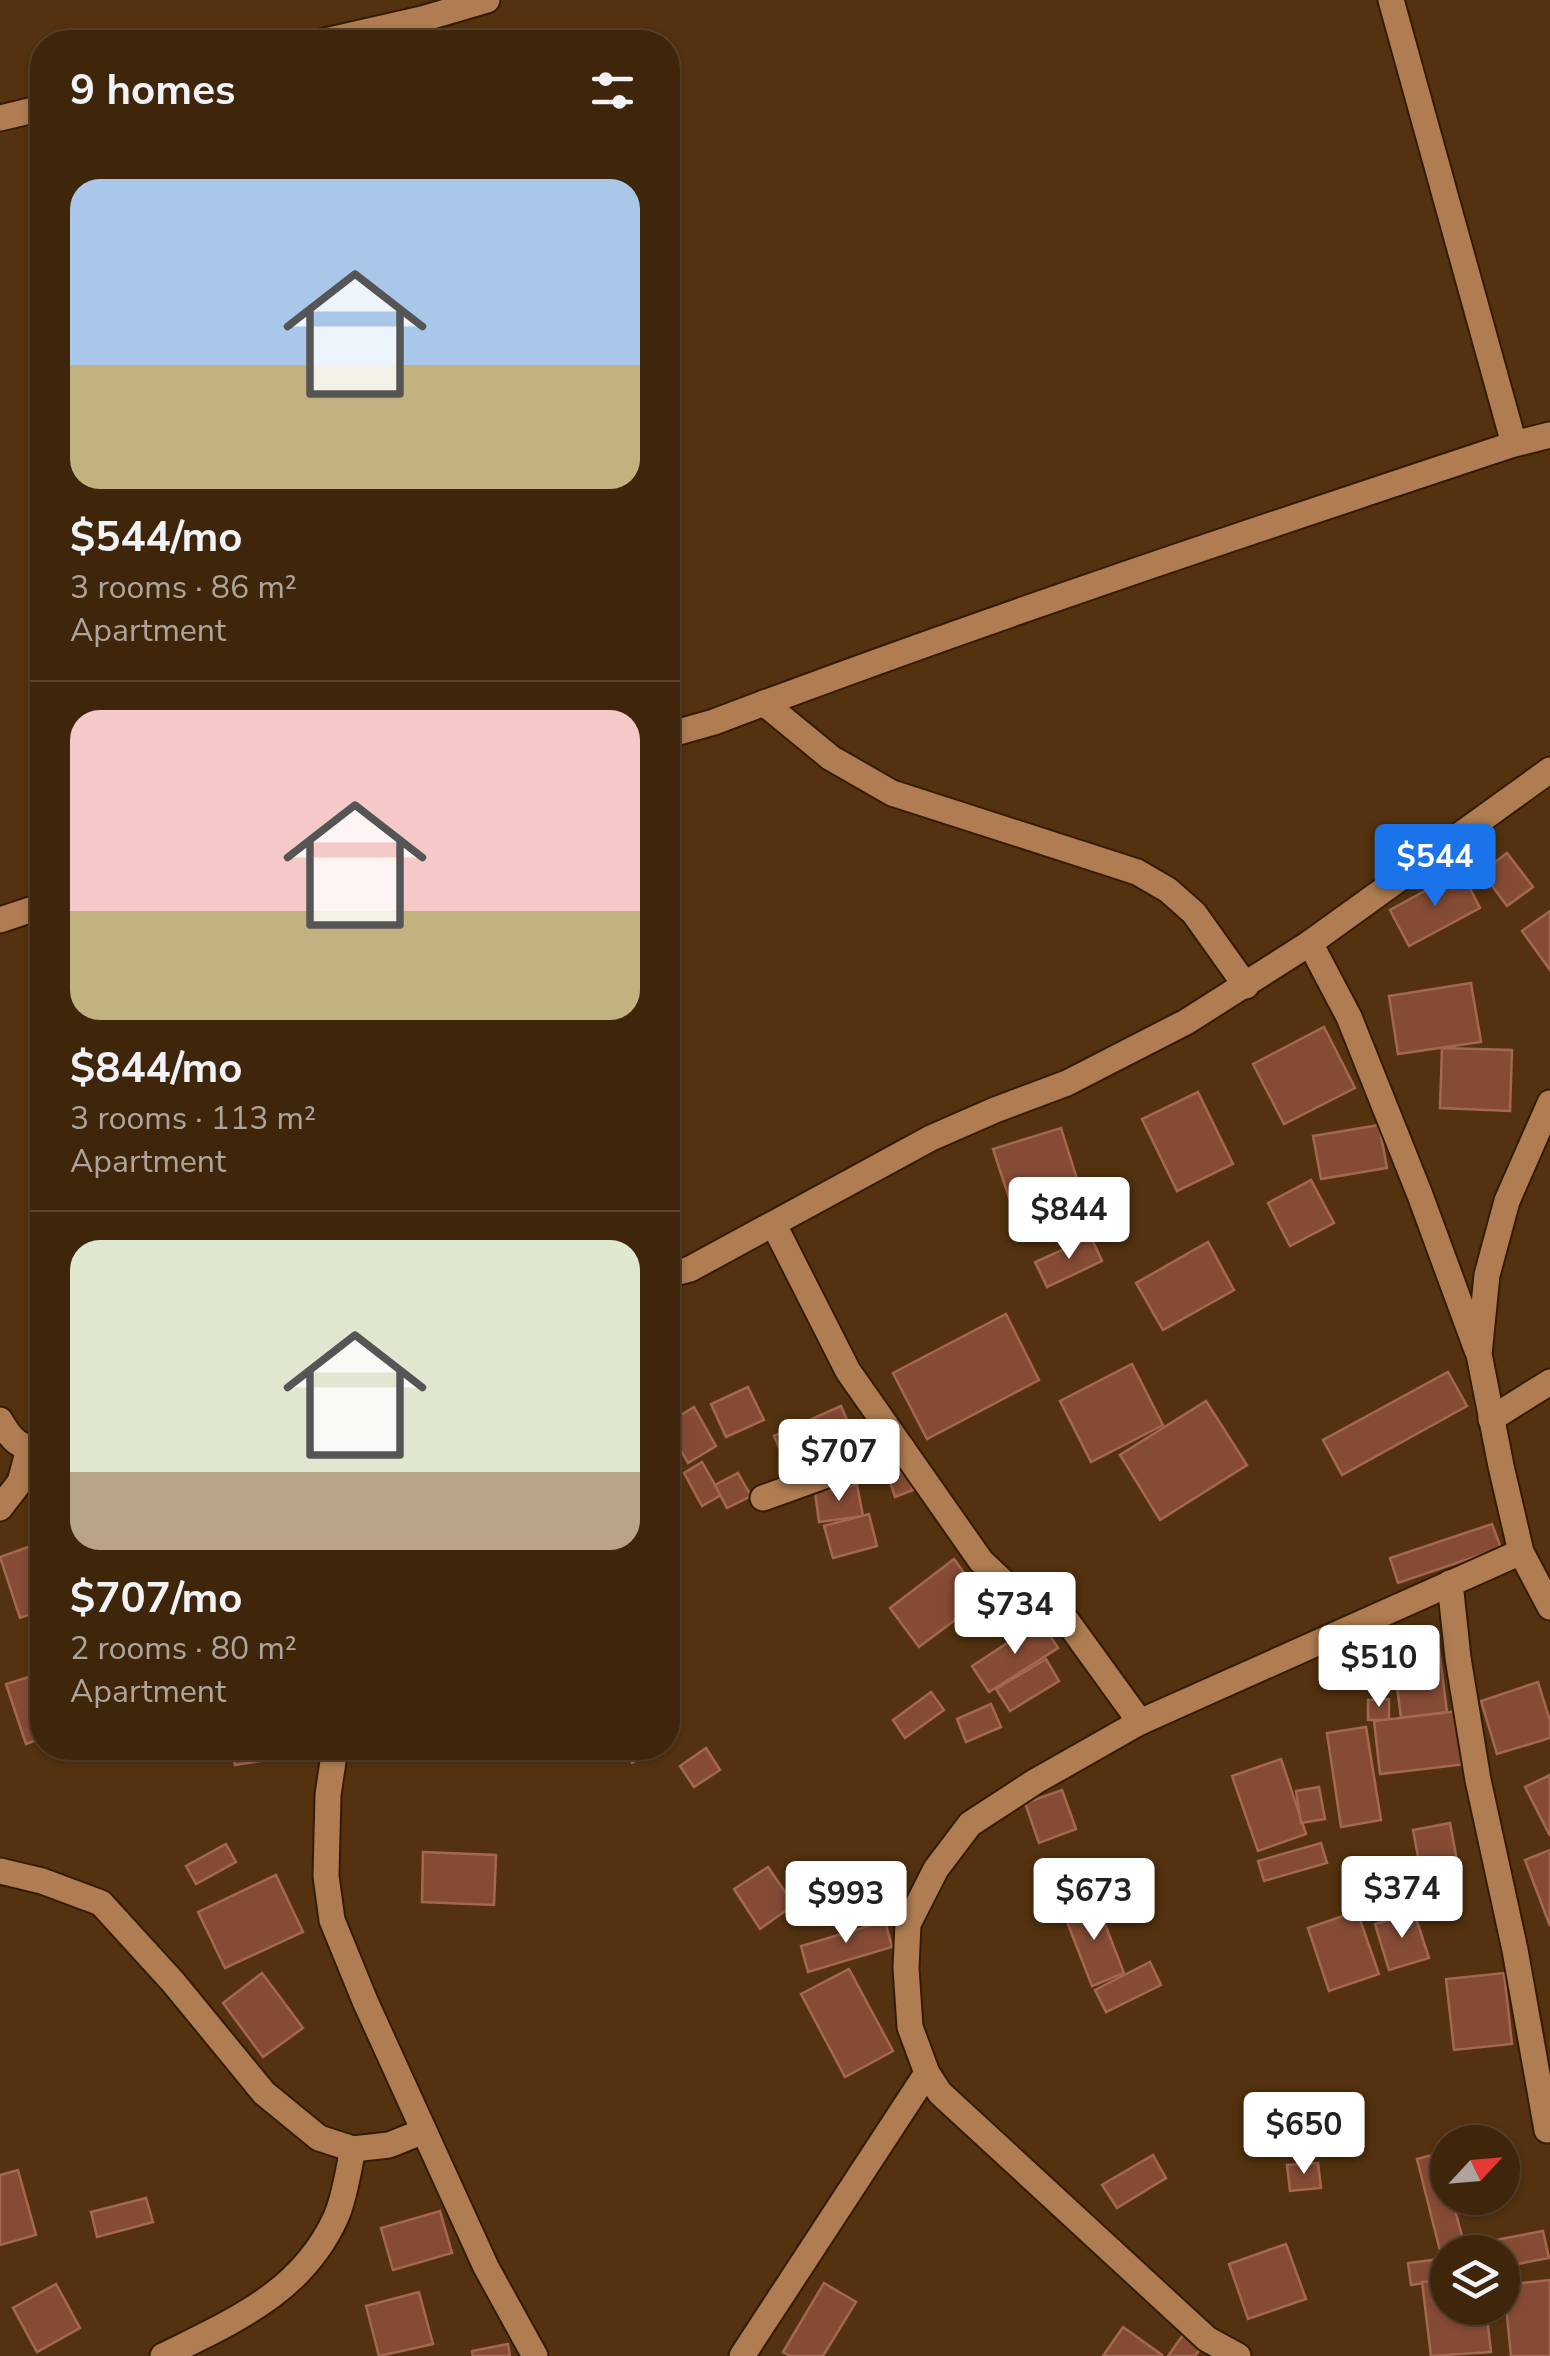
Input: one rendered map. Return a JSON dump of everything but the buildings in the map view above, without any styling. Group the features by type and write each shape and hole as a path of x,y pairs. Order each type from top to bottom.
{"street":[{"path":"426,30 487,0"},
{"path":"1391,0 1514,444"},
{"path":"0,118 30,111"},
{"path":"680,731 714,722 988,621 1550,434"},
{"path":"764,703 831,758 892,793 1137,872 1168,890 1194,913 1246,986"},
{"path":"680,1272 931,1138 1067,1083 1186,1022 1310,943 1550,770"},
{"path":"0,920 30,910"},
{"path":"1310,943 1349,1017 1479,1354 1521,1552 1550,1606"},
{"path":"1479,1354 1488,1276 1508,1201 1550,1103"},
{"path":"774,1225 848,1371 982,1561 1018,1596 1067,1621 1140,1722"},
{"path":"1491,1419 1550,1382"},
{"path":"0,1420 10,1438 30,1446"},
{"path":"762,1498 902,1448"},
{"path":"0,1508 30,1461"},
{"path":"1238,2356 1207,2339 940,2093 927,2073 910,2027 908,1924 936,1870 970,1824 1036,1781 1140,1722 1521,1552"},
{"path":"1450,1583 1478,1780 1515,1950 1547,2130"},
{"path":"333,1760 328,1795 326,1876 332,1920 486,2268 535,2356"},
{"path":"0,1871 42,1881 101,1903 173,1982 264,2094 320,2138 353,2149 388,2145 424,2131"},
{"path":"742,2356 927,2073"},
{"path":"163,2356 243,2316 292,2281 312,2261 338,2215 353,2149"}]}
